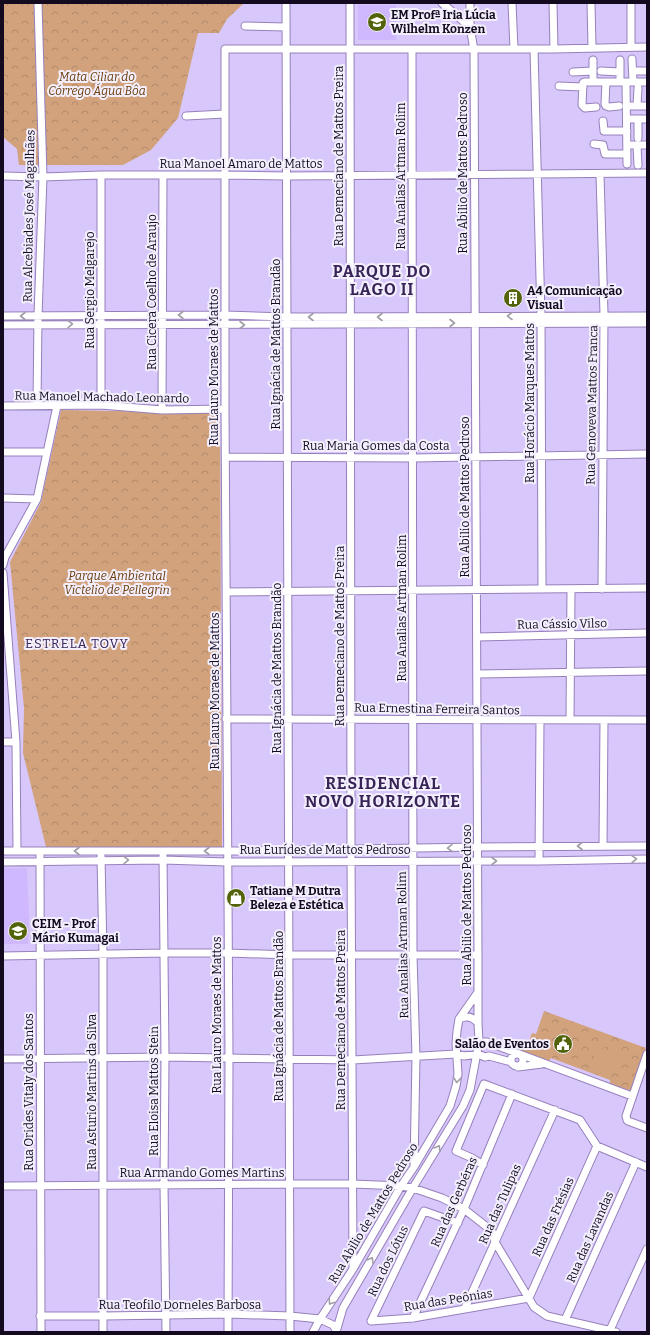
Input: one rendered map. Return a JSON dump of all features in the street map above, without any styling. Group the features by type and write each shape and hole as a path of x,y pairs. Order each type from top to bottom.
{"street":[{"name":"Rua Alcebiades José Magalhães","path":"37,406 38,316 43,177 38,3"},
{"name":"Rua Ignácia de Mattos Brandão","path":"286,3 286,27 289,50 287,321 290,1332"},
{"name":"Rua Demeciano de Mattos Preira","path":"350,3 353,1269"},
{"path":"442,3 470,27"},
{"name":"Rua Abilio de Mattos Pedroso","path":"336,1331 343,1308 414,1187 464,1106 470,1090 478,1054 474,50 470,27 470,3"},
{"path":"512,3 514,49"},
{"path":"552,3 554,49"},
{"path":"591,3 592,47"},
{"path":"631,3 631,47"},
{"path":"245,26 286,27"},
{"path":"289,50 474,50 647,47"},
{"name":"Rua Lauro Moraes de Mattos","path":"228,1332 229,1058 226,719 225,49 289,50"},
{"name":"Rua Horácio Marques Mattos","path":"534,49 541,320 542,589"},
{"name":"Rua Analias Artman Rolim","path":"412,50 410,175 414,458 413,955 416,1057 414,1167"},
{"path":"627,164 627,106 629,84 633,71 632,59"},
{"path":"593,60 593,82"},
{"path":"620,60 620,72 629,84 637,106"},
{"path":"573,72 593,71"},
{"path":"633,71 647,71"},
{"path":"601,72 620,72"},
{"path":"596,107 583,107 584,82 629,84 647,82"},
{"path":"606,82 606,106 619,106"},
{"path":"559,86 583,87"},
{"path":"627,106 647,106"},
{"path":"186,116 225,114"},
{"path":"627,119 647,119"},
{"path":"638,119 638,165"},
{"path":"603,121 604,131 627,131"},
{"path":"627,145 638,142 647,145"},
{"path":"594,144 603,145 604,154 627,154"},
{"name":"Rua Manoel Amaro de Mattos","path":"3,176 350,176 647,173"},
{"name":"Rua Genoveva Mattos Franca","path":"600,174 604,319 602,588"},
{"name":"Rua Sergio Melgarejo","path":"101,175 101,405"},
{"name":"Rua Cicera Coelho de Araujo","path":"162,410 163,175"},
{"path":"3,316 102,316 162,314 225,315 287,321"},
{"path":"3,325 225,325 350,316 413,320 541,320 604,319 647,316"},
{"path":"604,319 647,323"},
{"name":"Rua Manoel Machado Leonardo","path":"3,406 101,405 162,410 225,409"},
{"path":"3,565 5,558 37,499 57,406"},
{"path":"3,452 47,452"},
{"name":"Rua Maria Gomes da Costa","path":"226,457 414,458 647,454"},
{"path":"3,498 37,499"},
{"path":"3,573 16,742 17,851"},
{"path":"226,592 647,588"},
{"path":"570,720 571,589"},
{"name":"Rua Cássio Vilso","path":"477,637 647,633"},
{"path":"477,674 570,671 647,671"},
{"name":"Rua Ernestina Ferreira Santos","path":"226,719 413,719 477,721 647,720"},
{"path":"539,861 540,720"},
{"path":"603,846 604,720"},
{"path":"3,742 16,742"},
{"name":"Rua Eurídes de Mattos Pedroso","path":"3,851 227,851 539,846 647,846"},
{"name":"Rua Orides Vitaly dos Santos","path":"40,851 41,1332"},
{"name":"Rua Asturio Martins da Silva","path":"101,851 103,954 103,1332"},
{"name":"Rua Eloisa Mattos Stein","path":"162,851 165,1057 164,1184 167,1315 166,1332"},
{"name":"Rua Eurídes de Mattos Pedroso","path":"3,862 40,863 163,860 227,862 539,861 647,859"},
{"path":"3,956 164,953 478,955"},
{"name":"Rua Abilio de Mattos Pedroso","path":"313,1332 353,1269 452,1101 458,1074 456,1031 459,1018 478,992"},
{"path":"459,1018 464,1016 468,1017 478,1023"},
{"path":"479,1042 492,1044 632,1096"},
{"path":"489,1056 493,1049 492,1044"},
{"path":"3,1059 41,1057 165,1057 353,1060 456,1054 464,1056 478,1054 485,1057 489,1056 511,1062 513,1065 518,1066 548,1064"},
{"path":"511,1062 514,1054 518,1054"},
{"path":"518,1054 522,1056 523,1060 522,1064 518,1066"},
{"path":"647,1054 626,1116 626,1120 647,1128"},
{"path":"483,1165 456,1151 484,1084 580,1120 597,1146 647,1167"},
{"name":"Rua das Gerbéras","path":"413,1318 465,1208 512,1094"},
{"name":"Rua das Tulipas","path":"465,1308 555,1110"},
{"name":"Rua das Frésias","path":"529,1298 597,1146"},
{"name":"Rua das Lavandas","path":"565,1320 636,1162"},
{"name":"Rua Armando Gomes Martins","path":"3,1186 103,1184 353,1184 414,1187 465,1208 492,1231 495,1242 534,1307 547,1316 613,1331"},
{"name":"Rua dos Lótus","path":"371,1321 424,1211 458,1223"},
{"path":"613,1331 647,1249"},
{"name":"Rua das Peônias","path":"371,1321 413,1318 529,1298"},
{"name":"Rua Teofilo Dorneles Barbosa","path":"40,1316 228,1314 290,1316 320,1319"},
{"path":"320,1319 329,1322 336,1331"}],"shaded area":[{"name":"EM Profª Iria Lúcia Wilhelm Konzen","path":"358,5 396,5 396,40 358,40"},
{"path":"3,868 27,868 29,917 28,944 3,944"}],"green space":[{"name":"Mata Ciliar do Córrego Água Bôa","path":"3,3 244,3 227,19 219,33 198,33 178,118 151,150 123,165 19,165 17,149 3,137"},
{"name":"Parque Ambiental Victelio de Pellegrin","path":"61,410 220,413 222,849 46,847 23,753 24,708 10,562 41,502"},
{"path":"196,754 208,754 208,773 196,773"},
{"path":"544,1011 646,1048 631,1091 610,1084 610,1080 551,1058 549,1061 509,1046 510,1040 527,1047 532,1033 536,1034"},
{"path":"604,1038 608,1046 595,1052 591,1044"},
{"path":"614,1047 622,1063 600,1073 593,1057"}],"place":[{"name":"EM Profª Iria Lúcia Wilhelm Konzen","path":"377,22"},
{"name":"A4 Comunicação Visual","path":"513,298"},
{"name":"Tatiane M Dutra Beleza e Estética","path":"236,898"},
{"name":"CEIM - Prof Mário Kumagai","path":"18,931"},
{"name":"Salão de Eventos","path":"563,1044"}],"district":[{"name":"PARQUE DO LAGO II","path":"382,280"},
{"name":"ESTRELA TOVY","path":"77,643"},
{"name":"RESIDENCIAL NOVO HORIZONTE","path":"383,792"}]}
